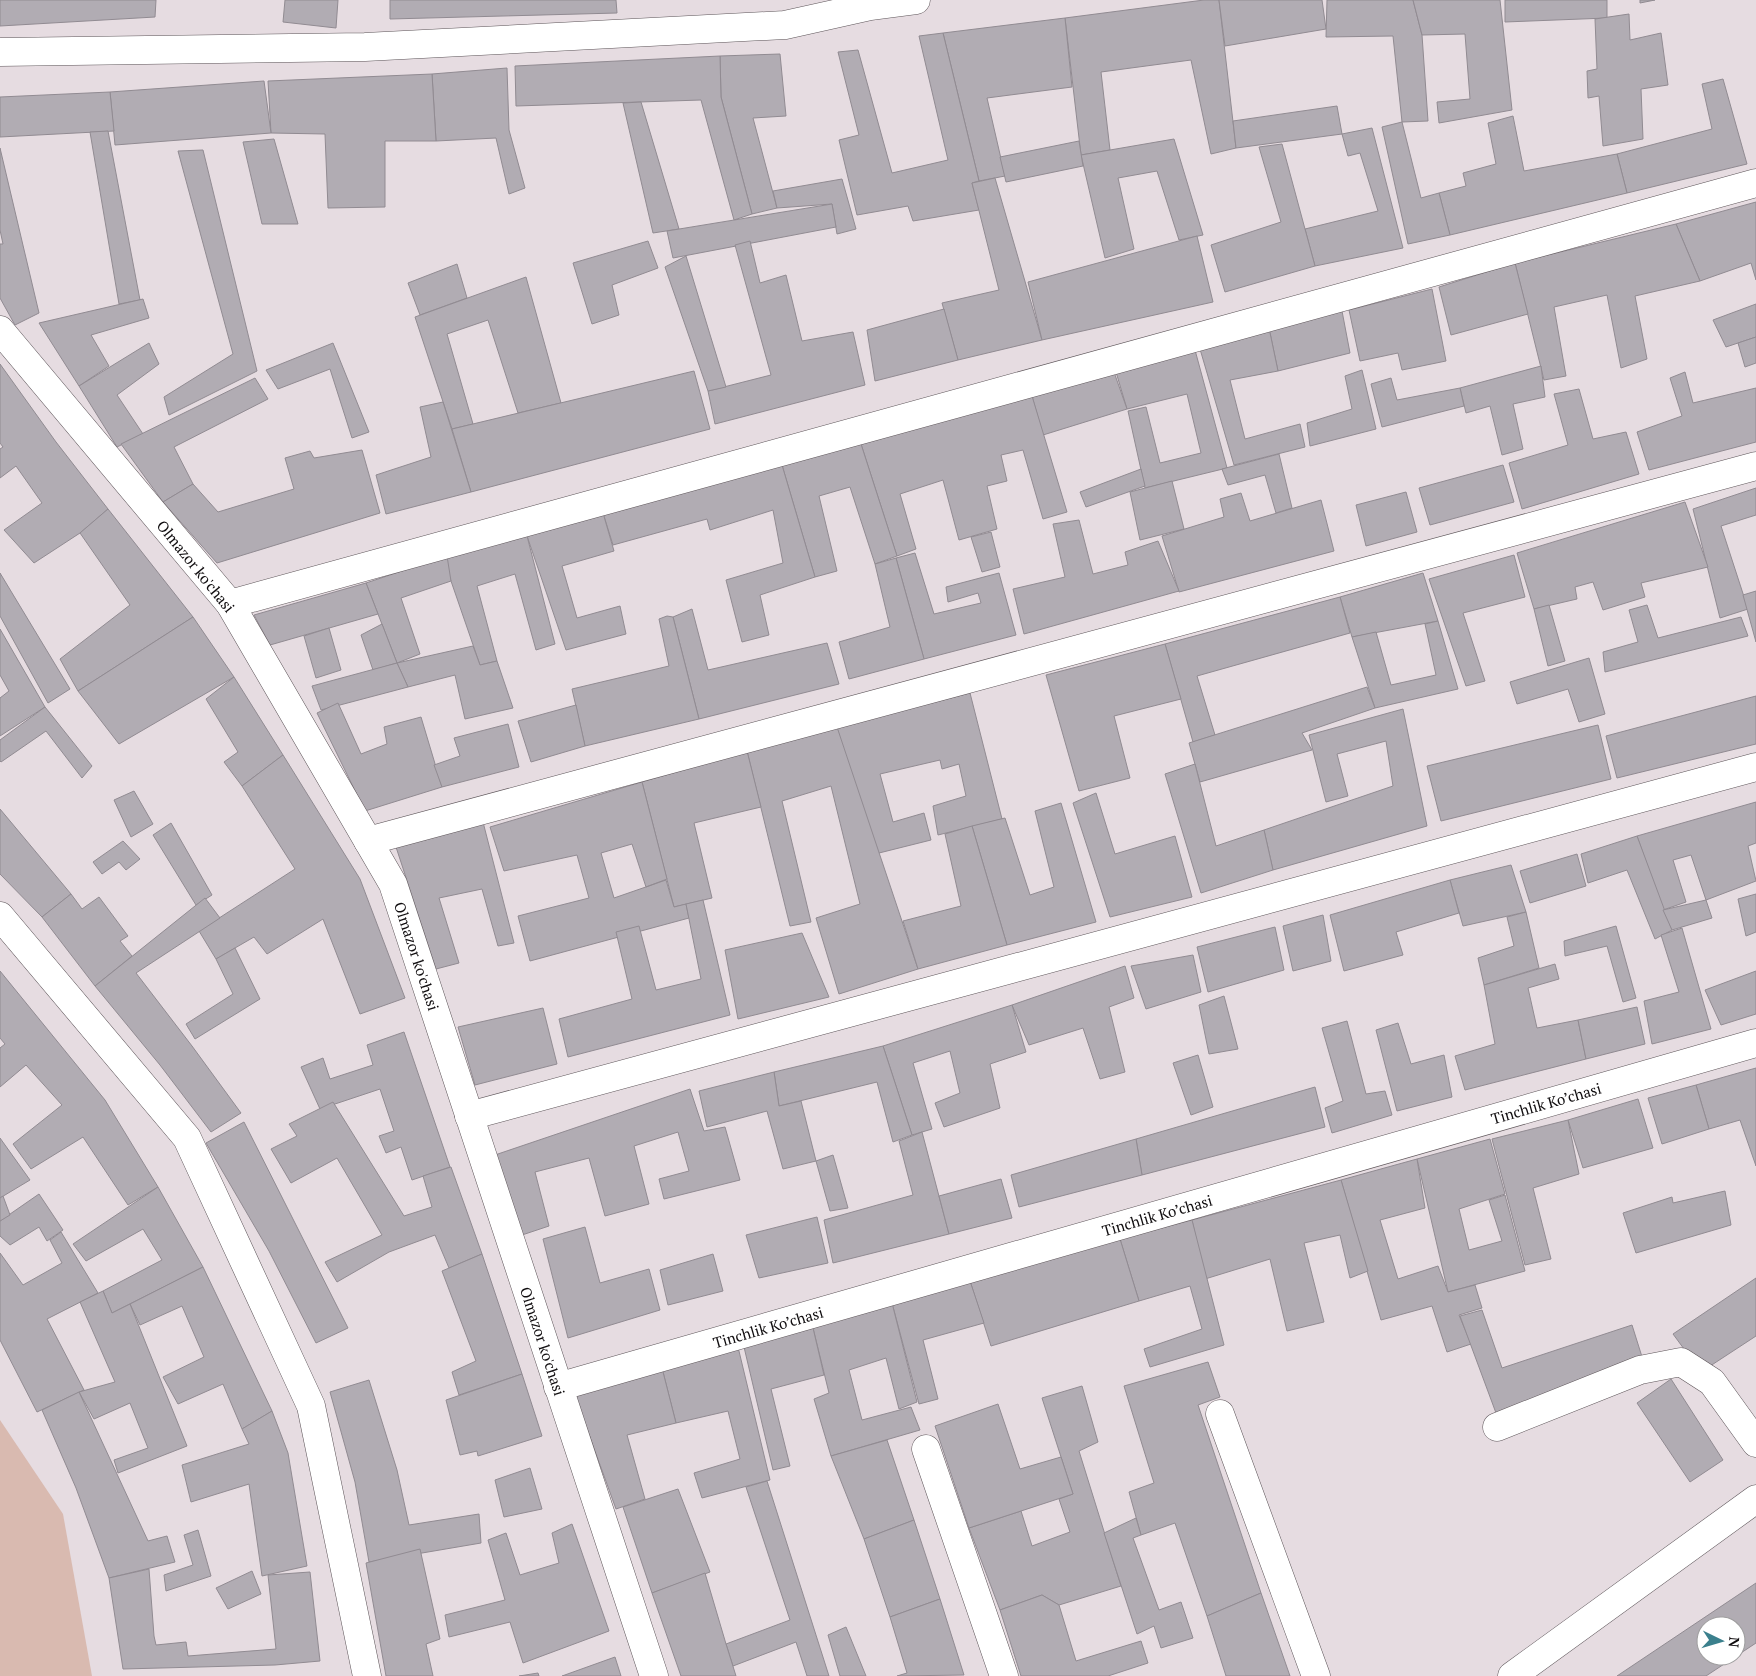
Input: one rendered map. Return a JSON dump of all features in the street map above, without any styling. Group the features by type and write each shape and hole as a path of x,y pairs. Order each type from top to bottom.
{"street":[{"path":"0,52 365,47 785,25 869,3 916,0"},
{"path":"230,604 1756,183"},
{"name":"Olmazor ko'chasi","path":"0,330 230,604 393,884 654,1676"},
{"path":"368,841 1756,466"},
{"path":"469,1116 1756,767"},
{"path":"0,916 187,1138 311,1406 367,1676"},
{"name":"Tinchlik Ko’chasi","path":"558,1387 1756,1043"},
{"path":"1497,1427 1640,1370 1681,1362 1712,1382 1756,1443"},
{"path":"1220,1414 1316,1676"},
{"path":"926,1449 1004,1676"},
{"path":"1512,1676 1756,1499"}],"shaded area":[{"path":"0,1420 63,1514 92,1676 0,1676"}],"building":[{"path":"0,0 156,0 155,17 0,26"},
{"path":"285,0 338,0 336,28 283,22"},
{"path":"390,0 616,0 617,13 390,19"},
{"path":"1204,0 1219,0 1236,148 1211,154 1191,60 1101,72 1110,150 1081,155 1065,18"},
{"path":"1219,0 1322,0 1326,29 1225,46"},
{"path":"1327,0 1413,0 1422,35 1428,121 1402,122 1393,36 1326,37"},
{"path":"1413,0 1500,0 1512,110 1439,123 1437,102 1470,99 1465,34 1422,35"},
{"path":"1505,0 1607,0 1607,18 1505,22"},
{"path":"1640,0 1655,0 1640,3"},
{"path":"1629,14 1630,40 1661,33 1668,85 1641,89 1643,139 1603,146 1599,96 1588,98 1587,71 1597,69 1595,19"},
{"path":"1065,18 1072,87 987,98 1005,176 979,181 943,33"},
{"path":"943,33 979,181 972,183 979,210 913,221 908,206 857,215 839,140 859,135 838,52 858,50 892,173 948,160 919,36"},
{"path":"780,54 786,116 753,118 777,208 752,214 721,97 720,56"},
{"path":"720,56 721,97 752,214 734,220 701,100 516,106 515,66"},
{"path":"507,68 509,130 525,188 509,194 496,138 436,141 432,74"},
{"path":"432,74 436,141 385,141 385,207 328,208 325,134 271,133 268,81"},
{"path":"1723,79 1747,164 1627,193 1617,154 1712,129 1702,84"},
{"path":"264,81 271,133 115,145 110,92"},
{"path":"110,92 114,131 0,137 0,97"},
{"path":"641,102 679,229 653,233 623,103"},
{"path":"1337,106 1342,134 1236,148 1233,121"},
{"path":"1513,116 1524,171 1617,154 1627,193 1450,235 1439,193 1466,186 1463,173 1496,164 1488,123"},
{"path":"1402,122 1421,198 1439,193 1450,235 1408,244 1382,127"},
{"path":"1372,128 1403,248 1315,266 1305,229 1378,211 1360,153 1348,156 1342,134"},
{"path":"108,131 140,300 119,304 90,132"},
{"path":"274,139 298,224 262,224 243,142"},
{"path":"1174,139 1203,235 1179,240 1157,171 1118,178 1134,249 1105,258 1081,155"},
{"path":"1079,141 1083,166 1006,182 1000,157"},
{"path":"1282,144 1315,266 1225,292 1211,245 1281,222 1259,147"},
{"path":"0,148 39,313 15,325 0,298 0,244 3,244 0,230"},
{"path":"203,150 257,371 169,415 164,397 233,354 178,151"},
{"path":"995,178 1042,340 958,360 942,303 999,290 972,183"},
{"path":"842,179 856,229 837,234 832,204 777,208 773,191"},
{"path":"1756,202 1756,280 1751,263 1700,281 1676,224"},
{"path":"832,204 836,227 673,258 667,231"},
{"path":"1676,224 1700,281 1635,296 1647,359 1621,368 1607,295 1554,307 1566,376 1544,380 1515,263"},
{"path":"1197,236 1213,302 1042,340 1028,282"},
{"path":"648,241 658,268 612,285 619,315 592,324 573,263"},
{"path":"750,241 760,283 786,275 802,341 853,332 865,385 715,424 708,391 771,375 735,245"},
{"path":"686,256 726,387 708,391 665,267"},
{"path":"1515,263 1528,314 1451,335 1439,287"},
{"path":"457,264 467,298 420,315 408,283"},
{"path":"526,277 561,403 518,413 488,320 447,334 473,424 452,429 415,317"},
{"path":"1432,289 1446,361 1402,370 1398,353 1360,361 1349,310"},
{"path":"143,299 149,318 91,335 109,366 79,386 39,323"},
{"path":"1756,304 1756,337 1726,347 1713,320"},
{"path":"944,309 958,360 875,381 867,330"},
{"path":"1342,311 1350,353 1278,371 1269,328"},
{"path":"1269,328 1278,371 1230,380 1245,439 1300,424 1305,447 1234,465 1200,349"},
{"path":"1756,337 1756,363 1745,367 1738,343"},
{"path":"149,343 159,364 117,395 143,434 117,447 79,386"},
{"path":"333,343 369,432 352,438 330,369 278,389 266,370"},
{"path":"1195,350 1227,468 1145,488 1128,411 1146,407 1160,463 1201,453 1187,394 1127,409 1116,372"},
{"path":"0,364 56,442 108,509 80,533 34,563 4,530 42,503 16,466 0,478 0,449 3,447 0,443"},
{"path":"1541,366 1545,397 1513,404 1523,449 1502,455 1490,406 1466,413 1460,388"},
{"path":"1362,370 1376,429 1310,446 1307,423 1352,409 1345,376"},
{"path":"694,371 710,429 471,492 452,429"},
{"path":"1114,372 1127,409 1043,435 1032,396"},
{"path":"1685,372 1693,403 1756,388 1756,442 1649,470 1637,432 1682,416 1670,378"},
{"path":"255,378 268,399 174,447 193,484 163,502 121,444"},
{"path":"1391,378 1397,400 1460,388 1464,406 1382,427 1371,384"},
{"path":"1579,389 1593,439 1626,432 1639,474 1522,509 1509,463 1568,445 1554,394"},
{"path":"1032,396 1067,512 1043,519 1023,450 1001,455 1007,481 987,486 997,529 959,540 943,480 900,494 916,549 897,556 861,444"},
{"path":"443,402 471,492 386,514 376,475 431,457 420,407"},
{"path":"861,444 897,556 875,564 850,487 819,496 837,571 815,577 782,465"},
{"path":"362,450 380,513 217,563 163,502 193,484 218,512 294,489 285,458 310,451 314,458"},
{"path":"1279,454 1292,508 1276,513 1265,475 1228,485 1222,469"},
{"path":"782,465 815,577 760,595 769,635 742,642 726,580 783,563 773,510 710,530 707,519 613,545 603,513"},
{"path":"1503,465 1514,502 1430,525 1419,488"},
{"path":"1141,469 1145,486 1086,507 1080,492"},
{"path":"1172,481 1184,529 1140,540 1130,492"},
{"path":"1756,488 1756,515 1721,526 1748,609 1720,618 1693,509"},
{"path":"1406,492 1417,532 1366,546 1356,505"},
{"path":"1241,493 1250,521 1321,500 1334,551 1179,592 1162,536 1224,517 1220,499"},
{"path":"1685,502 1708,567 1641,583 1645,597 1603,610 1593,582 1575,587 1577,599 1534,609 1517,553"},
{"path":"108,509 193,617 78,691 60,659 130,605 80,533"},
{"path":"603,513 614,551 562,566 577,618 620,606 626,634 566,650 527,536"},
{"path":"1079,520 1093,574 1128,565 1125,552 1158,541 1179,591 1024,634 1013,589 1065,577 1053,524"},
{"path":"991,532 1000,567 982,572 971,537"},
{"path":"527,536 555,644 536,650 515,574 477,586 497,661 480,665 451,581 442,562 447,556"},
{"path":"915,553 934,614 981,603 978,593 948,602 946,587 999,573 1016,635 924,659 896,558"},
{"path":"1514,555 1525,597 1463,613 1485,681 1466,686 1429,579"},
{"path":"447,556 451,581 401,598 420,654 397,663 366,583"},
{"path":"896,558 924,659 849,679 839,642 890,627 875,564"},
{"path":"0,573 70,689 48,703 0,616"},
{"path":"1423,573 1438,621 1352,637 1340,597"},
{"path":"366,583 378,614 270,645 254,615"},
{"path":"1756,591 1756,642 1743,595"},
{"path":"1340,597 1350,633 1197,676 1215,735 1193,742 1165,644"},
{"path":"1549,605 1565,661 1548,666 1534,609"},
{"path":"1647,605 1658,638 1741,617 1748,636 1605,672 1603,652 1638,642 1629,610"},
{"path":"692,609 708,670 827,643 839,684 699,719 673,617"},
{"path":"667,616 673,617 699,719 585,746 572,689 669,666 659,619"},
{"path":"193,617 234,677 119,744 78,691"},
{"path":"1438,621 1458,689 1375,708 1352,637 1376,632 1391,685 1436,675 1425,624"},
{"path":"382,624 397,663 373,670 361,635"},
{"path":"329,628 341,670 316,678 304,636"},
{"path":"0,629 45,707 0,736 0,698 9,691 0,675"},
{"path":"1165,644 1181,699 1114,716 1130,778 1079,791 1046,675"},
{"path":"473,646 480,665 497,661 513,708 465,719 455,675 408,687 397,663"},
{"path":"1589,658 1605,714 1579,722 1568,689 1517,704 1510,682"},
{"path":"397,663 408,687 321,710 312,686"},
{"path":"234,677 283,755 242,786 224,762 238,752 206,699"},
{"path":"1367,687 1375,708 1302,733 1312,750 1200,782 1189,743"},
{"path":"970,693 1002,819 938,835 933,806 966,796 959,764 942,769 940,760 880,774 893,822 924,813 931,840 871,855 837,727"},
{"path":"1756,696 1756,744 1617,778 1606,736"},
{"path":"338,703 361,754 387,744 384,727 421,717 442,787 365,811 317,713"},
{"path":"576,705 585,746 531,762 518,721"},
{"path":"45,707 92,766 82,778 46,731 0,761 0,740"},
{"path":"1403,709 1427,826 1273,870 1264,830 1393,786 1386,741 1337,754 1348,796 1326,802 1309,735"},
{"path":"508,724 519,767 442,787 434,765 460,756 454,738"},
{"path":"1598,725 1611,779 1441,821 1427,766"},
{"path":"837,727 918,969 839,994 816,918 860,904 831,786 782,801 811,922 790,926 747,751"},
{"path":"747,751 761,807 694,823 712,898 674,907 642,782"},
{"path":"283,755 360,879 405,998 360,1014 323,919 267,954 254,937 216,959 199,931 295,869 242,786"},
{"path":"1195,764 1216,846 1264,830 1273,870 1201,893 1165,774"},
{"path":"642,782 667,879 648,886 666,880 674,907 686,904 689,918 530,961 518,916 589,898 577,855 504,871 490,827","holes":["632,844 646,887 614,898 601,853"]},
{"path":"134,791 153,824 131,837 114,800"},
{"path":"1096,793 1115,854 1175,836 1192,897 1110,917 1073,803"},
{"path":"1756,802 1756,843 1748,846 1756,881 1706,900 1691,855 1673,860 1686,902 1663,910 1637,836"},
{"path":"1061,803 1096,922 1007,945 972,826 1005,818 1030,895 1054,887 1035,811"},
{"path":"0,809 71,894 42,917 0,874"},
{"path":"483,822 514,943 498,946 482,889 439,898 459,963 436,969 396,847"},
{"path":"171,823 212,895 196,905 153,835"},
{"path":"972,826 1007,945 918,969 903,921 961,906 945,834"},
{"path":"1637,836 1672,930 1655,939 1627,870 1588,883 1581,854"},
{"path":"123,841 140,859 126,870 119,862 102,874 93,862"},
{"path":"1577,854 1586,886 1530,903 1520,871"},
{"path":"1511,865 1526,912 1463,926 1450,880"},
{"path":"1450,880 1459,913 1396,932 1403,955 1344,971 1330,915"},
{"path":"71,894 82,909 99,897 128,936 120,941 132,956 95,986 42,917"},
{"path":"1756,894 1756,932 1746,936 1738,899"},
{"path":"205,898 220,918 136,973 241,1113 211,1132 160,1065 95,986"},
{"path":"703,900 730,1015 568,1057 559,1019 632,999 616,932 639,926 656,990 701,979 686,904"},
{"path":"1706,900 1712,918 1672,930 1663,910"},
{"path":"1526,912 1539,968 1484,985 1478,958 1514,946 1507,917"},
{"path":"1323,915 1331,961 1293,971 1283,926"},
{"path":"1616,926 1636,998 1623,1002 1607,946 1565,956 1564,941"},
{"path":"1275,927 1284,970 1208,992 1197,947"},
{"path":"1682,928 1711,1029 1652,1044 1644,1001 1679,992 1661,935"},
{"path":"802,933 829,997 738,1019 725,950"},
{"path":"235,948 260,999 195,1039 186,1024 233,994 216,959"},
{"path":"1193,955 1201,992 1146,1009 1131,966"},
{"path":"1555,964 1559,979 1528,988 1537,1028 1578,1020 1586,1059 1465,1090 1455,1056 1495,1044 1484,985"},
{"path":"1125,966 1134,998 1109,1007 1125,1072 1100,1079 1083,1028 1029,1045 1012,1005"},
{"path":"0,971 105,1100 158,1187 128,1205 83,1137 31,1169 13,1144 62,1105 26,1065 0,1087 0,1048 5,1044 0,1038"},
{"path":"1756,971 1756,1014 1721,1025 1705,990"},
{"path":"1224,996 1238,1049 1209,1054 1199,1005"},
{"path":"1012,1005 1026,1052 990,1064 1000,1108 944,1127 935,1103 960,1093 950,1051 913,1063 932,1129 912,1135 883,1046"},
{"path":"1637,1007 1645,1044 1586,1059 1578,1020"},
{"path":"543,1008 557,1064 475,1085 458,1027"},
{"path":"1347,1021 1366,1094 1385,1091 1392,1115 1332,1133 1325,1108 1343,1101 1322,1028"},
{"path":"1398,1023 1411,1064 1444,1055 1452,1097 1397,1111 1376,1030"},
{"path":"404,1032 450,1167 412,1180 401,1147 386,1153 379,1136 394,1131 380,1089 320,1109 301,1067 323,1058 330,1079 373,1065 367,1045"},
{"path":"883,1046 912,1135 893,1142 877,1082 779,1106 774,1072"},
{"path":"1198,1055 1213,1107 1191,1115 1173,1063"},
{"path":"1756,1068 1756,1166 1740,1120 1709,1129 1696,1085"},
{"path":"774,1072 779,1106 801,1101 816,1161 783,1169 767,1111 707,1127 699,1091"},
{"path":"1696,1085 1709,1129 1662,1144 1648,1098"},
{"path":"1315,1087 1325,1127 1142,1175 1136,1139"},
{"path":"690,1089 704,1131 725,1127 740,1180 664,1199 659,1179 689,1171 678,1132 634,1146 649,1204 605,1216 589,1158 535,1172 549,1226 519,1236 489,1157"},
{"path":"1638,1099 1653,1148 1583,1168 1568,1120"},
{"path":"333,1102 404,1216 432,1207 423,1176 451,1167 482,1254 449,1268 435,1235 389,1252 337,1282 325,1262 382,1235 337,1158 291,1183 271,1149 297,1136 289,1124"},
{"path":"1568,1120 1579,1174 1533,1188 1551,1259 1525,1265 1492,1139"},
{"path":"244,1122 348,1328 316,1343 269,1251 206,1143"},
{"path":"922,1132 949,1234 833,1263 824,1220 913,1195 899,1141"},
{"path":"0,1138 30,1180 0,1198"},
{"path":"1136,1139 1142,1175 1019,1207 1011,1175"},
{"path":"1490,1139 1505,1194 1459,1209 1469,1250 1502,1241 1489,1200 1505,1195 1525,1271 1448,1292 1417,1159"},
{"path":"833,1155 848,1208 830,1211 816,1161"},
{"path":"1417,1159 1425,1208 1380,1220 1398,1279 1438,1266 1448,1292 1475,1285 1482,1308 1459,1315 1471,1344 1447,1352 1432,1306 1381,1320 1341,1180"},
{"path":"1001,1179 1012,1218 949,1234 939,1196"},
{"path":"1341,1180 1368,1271 1350,1278 1340,1235 1304,1243 1324,1322 1287,1331 1270,1259 1205,1279 1192,1220"},
{"path":"158,1187 203,1267 112,1313 103,1291 162,1260 143,1229 86,1261 73,1244"},
{"path":"1725,1191 1731,1225 1636,1253 1623,1213 1672,1197 1673,1203"},
{"path":"39,1194 63,1230 47,1241 39,1227 10,1245 0,1236 0,1221"},
{"path":"3,1196 10,1215 0,1221 0,1198"},
{"path":"817,1217 828,1263 759,1278 746,1235"},
{"path":"1192,1220 1224,1345 1150,1367 1144,1349 1202,1329 1190,1286 1139,1301 1120,1239"},
{"path":"585,1227 600,1283 649,1269 660,1310 568,1338 543,1239"},
{"path":"61,1232 98,1293 47,1319 84,1390 37,1412 0,1340 0,1253 23,1285 62,1263 50,1240"},
{"path":"1120,1239 1139,1301 991,1346 970,1281"},
{"path":"482,1254 522,1374 459,1395 452,1372 476,1361 442,1271"},
{"path":"713,1254 723,1291 668,1305 660,1270"},
{"path":"203,1267 272,1411 242,1429 223,1384 178,1404 163,1377 204,1357 182,1306 140,1325 130,1304"},
{"path":"1756,1278 1756,1336 1701,1372 1673,1334"},
{"path":"970,1281 984,1323 923,1340 938,1399 919,1404 892,1303"},
{"path":"103,1291 112,1313 130,1304 187,1446 118,1473 114,1460 148,1448 130,1403 94,1419 79,1392 115,1382 80,1302"},
{"path":"892,1303 917,1402 899,1409 886,1358 849,1370 862,1420 911,1407 920,1430 831,1456 814,1399 829,1393 813,1328"},
{"path":"1482,1310 1502,1368 1632,1325 1643,1360 1496,1413 1460,1316"},
{"path":"813,1328 824,1375 771,1389 790,1466 773,1470 744,1347"},
{"path":"738,1347 770,1480 702,1498 694,1473 740,1459 728,1411 676,1423 662,1368"},
{"path":"1208,1362 1220,1397 1198,1405 1261,1593 1207,1616 1175,1523 1141,1535 1129,1492 1154,1483 1124,1386"},
{"path":"662,1368 676,1423 627,1435 645,1499 616,1509 574,1393"},
{"path":"522,1374 542,1436 478,1456 477,1451 460,1455 446,1400"},
{"path":"1671,1379 1723,1460 1690,1482 1637,1403"},
{"path":"369,1380 397,1470 409,1525 479,1514 481,1543 369,1562 355,1482 330,1392"},
{"path":"1082,1386 1098,1442 1079,1451 1121,1586 1059,1605 1042,1595 1000,1610 969,1528 1021,1511 1032,1546 1070,1532 1059,1499 1073,1494 1042,1398"},
{"path":"79,1392 148,1541 167,1536 175,1562 109,1578 76,1488 42,1410"},
{"path":"998,1404 1020,1469 1061,1457 1073,1494 969,1528 935,1426"},
{"path":"272,1411 288,1453 307,1566 262,1576 249,1484 191,1502 182,1465 249,1444 242,1429"},
{"path":"887,1440 914,1520 864,1539 831,1456"},
{"path":"530,1468 542,1509 504,1517 495,1480"},
{"path":"767,1481 829,1676 807,1676 796,1642 733,1666 726,1644 790,1620 746,1487"},
{"path":"678,1489 710,1572 652,1593 623,1507"},
{"path":"1136,1518 1141,1535 1133,1538 1159,1610 1181,1602 1193,1638 1161,1648 1154,1626 1137,1634 1104,1533"},
{"path":"914,1520 940,1599 890,1617 864,1539"},
{"path":"572,1524 609,1631 523,1663 510,1622 449,1637 445,1615 505,1600 488,1540 506,1533 520,1575 559,1563 552,1533"},
{"path":"198,1530 211,1576 166,1591 164,1575 193,1565 184,1535"},
{"path":"420,1549 440,1639 426,1644 433,1676 386,1676 366,1563"},
{"path":"149,1569 156,1645 186,1642 188,1656 276,1649 268,1575 310,1572 320,1661 275,1665 123,1669 109,1578"},
{"path":"252,1571 261,1594 228,1609 216,1588"},
{"path":"705,1573 736,1676 681,1676 652,1593"},
{"path":"1756,1583 1756,1643 1746,1650 1746,1616 1707,1616"},
{"path":"1261,1593 1290,1676 1226,1676 1207,1616"},
{"path":"1042,1595 1059,1605 1076,1661 1141,1641 1148,1663 1108,1676 1021,1676 1000,1610"},
{"path":"940,1599 964,1675 897,1676 907,1673 890,1617"},
{"path":"1696,1623 1696,1666 1721,1666 1706,1676 1617,1676"},
{"path":"846,1627 866,1676 840,1676 828,1635"},
{"path":"615,1657 621,1676 562,1676"},
{"path":"538,1673 539,1676 519,1676"}]}
